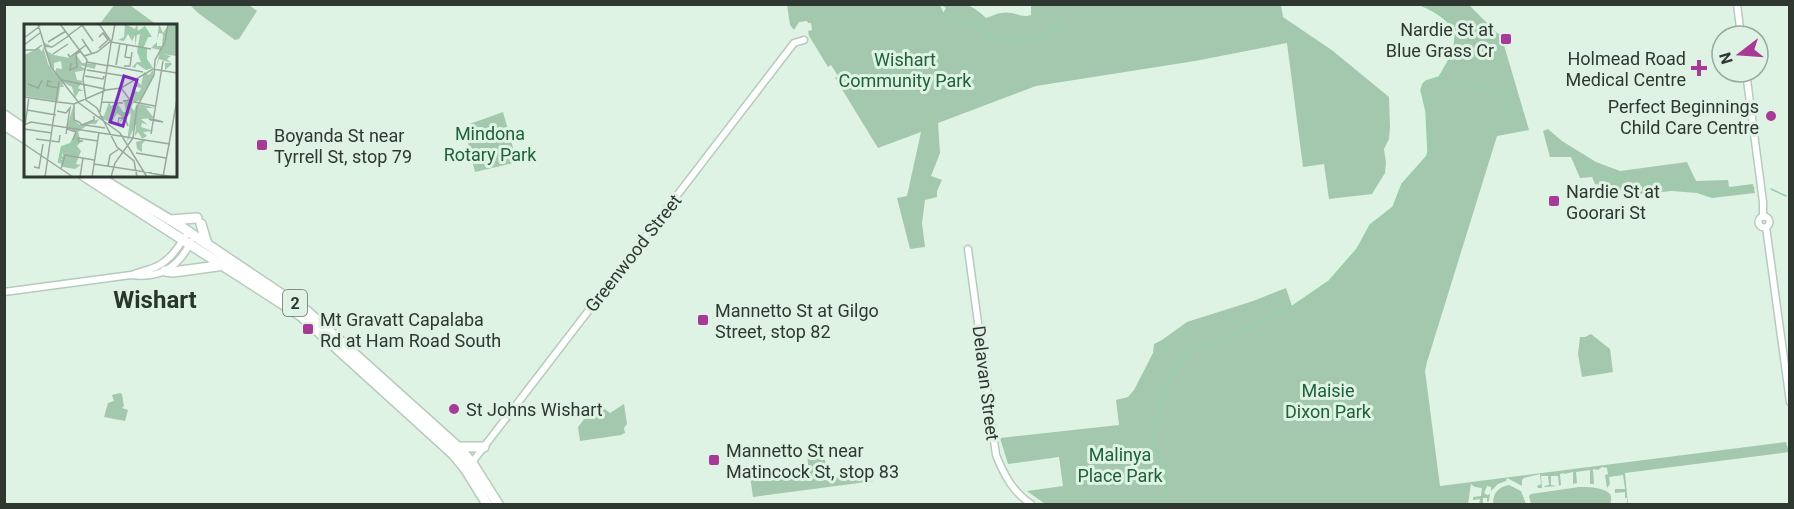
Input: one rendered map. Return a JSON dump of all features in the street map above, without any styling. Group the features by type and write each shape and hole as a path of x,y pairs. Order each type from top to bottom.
{"highway":[{"path":"4,116 24,129"},
{"path":"4,125 24,138"},
{"name":"2","path":"86,177 189,237 207,244 315,317 458,447 487,504"},
{"name":"2","path":"99,177 170,220 225,265 309,323 469,466 498,504"},
{"path":"170,220 199,221 207,244"},
{"path":"165,271 225,265"},
{"path":"458,447 484,447"}],"street":[{"path":"1737,4 1740,24"},
{"name":"Greenwood Street","path":"469,466 794,43 804,40"},
{"path":"1748,84 1763,217 1767,217 1770,222 1766,227 1790,402"},
{"path":"131,275 153,275 165,271 182,257 189,237"},
{"path":"4,292 131,275 164,263 189,237"},
{"name":"Delavan Street","path":"968,249 996,455 1008,482 1031,504"}],"green space":[{"path":"115,4 130,5 156,24 100,24"},
{"name":"Wishart Community Park","path":"961,4 975,9 986,18 1005,13 1028,16 1031,15 1031,5 1281,5 1283,17 1333,51 1389,97 1390,127 1389,139 1384,149 1385,173 1372,194 1329,199 1324,164 1303,167 1287,43 1195,61 1036,86 938,123 940,153 931,176 942,180 937,197 925,200 922,223 925,247 910,249 897,198 907,196 921,132 878,148 835,78 838,76 831,65 828,67 809,36 808,31 812,30 811,23 799,22 794,30 790,25 787,5 939,5 943,13 946,8 941,5"},
{"name":"Maisie Dixon Park","path":"1468,4 1501,35 1529,130 1497,136 1427,362 1425,371 1440,486 1786,442 1789,452 1625,473 1628,504 1625,492 1615,493 1615,489 1625,489 1623,475 1609,477 1610,484 1607,488 1605,475 1608,474 1607,468 1602,467 1598,470 1593,469 1594,484 1590,484 1590,470 1576,472 1577,483 1573,484 1573,472 1560,474 1561,485 1559,486 1558,476 1551,476 1551,485 1557,486 1545,487 1549,485 1548,476 1541,476 1542,488 1537,486 1541,484 1540,474 1524,478 1522,486 1507,478 1491,491 1491,487 1487,486 1484,493 1490,494 1489,501 1483,498 1483,504 1479,504 1480,499 1473,500 1473,497 1481,496 1482,488 1471,484 1468,504 1045,504 1027,491 1063,486 1059,457 1008,464 1000,438 1119,425 1116,400 1128,397 1134,390 1153,353 1154,344 1187,322 1286,288 1292,306 1329,281 1357,249 1370,225 1393,207 1402,184 1427,156 1426,111 1421,90 1426,81 1439,77 1447,64 1455,42 1451,26 1444,18 1419,5"},
{"path":"190,5 249,5 257,11 239,39 235,40"},
{"name":"Mindona Rotary Park","path":"503,112 517,162 475,172 464,126"},
{"path":"1548,129 1562,141 1596,162 1620,171 1687,162 1696,181 1728,180 1729,187 1753,184 1755,193 1712,198 1697,193 1672,191 1641,194 1595,184 1592,177 1580,178 1571,157 1550,157 1543,131"},
{"path":"1591,334 1610,349 1613,372 1582,377 1578,354 1580,337"},
{"path":"120,393 124,406 122,408 128,410 125,421 104,417 108,403 114,401 112,395"},
{"path":"597,403 610,413 624,404 627,424 624,428 625,433 580,441 578,427"},
{"path":"824,451 827,476 874,481 753,497 749,469 809,474 807,453"},
{"path":"1509,485 1521,491 1526,504 1493,504 1497,491"},
{"path":"1579,487 1604,490 1611,496 1610,504 1531,504 1529,496 1531,494"}],"waterway":[{"path":"939,4 943,14 1000,38 1015,40 1038,37 1055,29 1061,22 1061,4"},
{"path":"1168,504 1167,478 1154,442 1154,424 1169,379 1184,357 1196,346 1211,345 1291,307 1329,281 1357,249 1370,225 1393,207 1402,184 1427,156 1426,111 1421,90 1426,81 1439,77 1447,64 1455,42 1451,25 1444,18 1419,4"},
{"path":"1440,78 1488,92 1500,90 1505,93 1511,114 1517,119"},
{"path":"1579,159 1589,170 1639,185 1651,181 1660,184 1671,183 1707,193 1754,188"},
{"path":"1771,189 1786,196"}],"place":[{"name":"Nardie St at Blue Grass Cr","path":"1506,39"},
{"name":"Holmead Road Medical Centre","path":"1699,68"},
{"name":"Perfect Beginnings Child Care Centre","path":"1771,116"},
{"name":"Boyanda St near Tyrrell St, stop 79","path":"262,145"},
{"name":"Nardie St at Goorari St","path":"1554,201"},
{"name":"Mannetto St at Gilgo Street, stop 82","path":"703,320"},
{"name":"Mt Gravatt Capalaba Rd at Ham Road South","path":"308,329"},
{"name":"St Johns Wishart","path":"454,409"},
{"name":"Mannetto St near Matincock St, stop 83","path":"714,460"}],"district":[{"name":"Wishart","path":"155,300"}],"park label":[{"name":"Malinya Place Park","path":"1120,464"}]}
